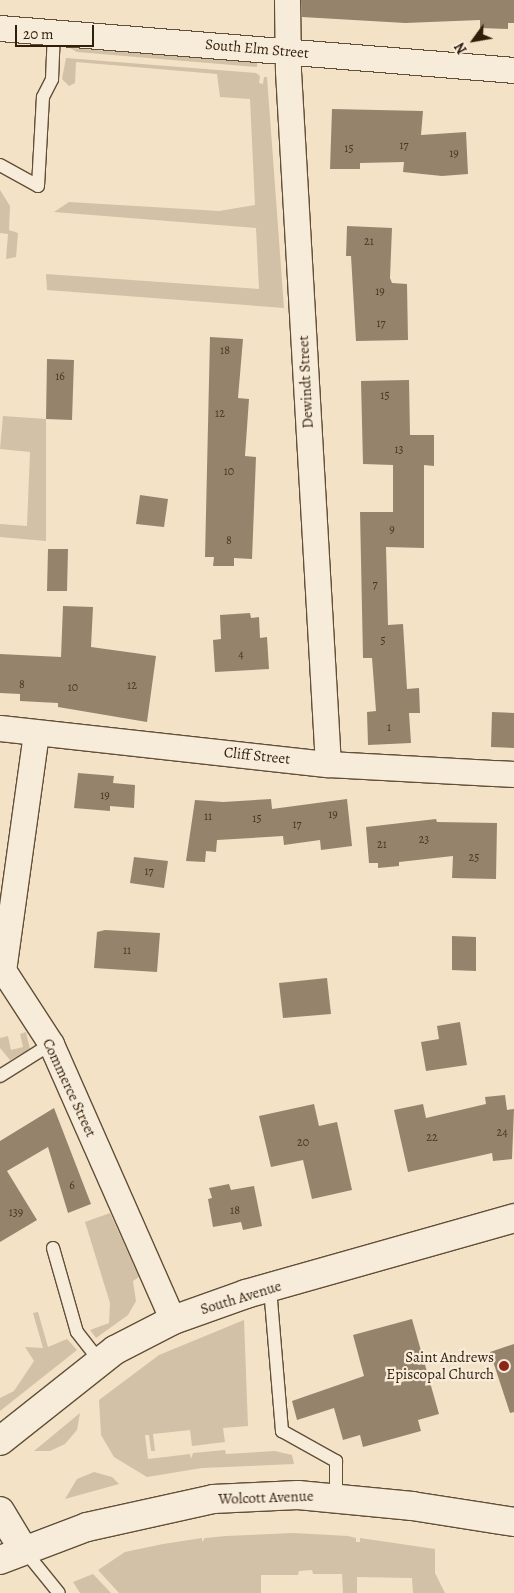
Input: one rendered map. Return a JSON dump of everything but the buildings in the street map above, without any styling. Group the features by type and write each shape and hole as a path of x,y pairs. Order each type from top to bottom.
{"street":[{"name":"Dewindt Street","path":"287,0 288,51 328,764"},
{"name":"South Elm Street","path":"0,28 514,70"},
{"name":"Cliff Street","path":"0,728 328,764 514,774"},
{"name":"Commerce Street","path":"36,732 3,970 4,982 51,1044 173,1320"},
{"name":"South Avenue","path":"0,1442 100,1361 173,1320 270,1288 514,1218"},
{"name":"Wolcott Avenue","path":"12,1555 87,1527 213,1500 298,1495 412,1506 514,1522"},
{"path":"0,1511 12,1555"}],"lane":[{"path":"0,165 38,186 43,96 52,79 54,32"},
{"path":"0,1076 51,1044"},
{"path":"53,1248 77,1332 100,1361"},
{"path":"270,1288 282,1431 336,1461 336,1498"},
{"path":"12,1555 59,1593"}],"shaded area":[{"path":"70,48 257,62 257,67 77,52"},
{"path":"66,58 256,73 260,76 259,83 263,84 264,77 267,77 284,308 47,290 46,274 259,289 256,228 54,212 69,202 219,211 255,205 250,99 220,97 217,74 76,62 75,83 69,86 62,79"},
{"path":"0,190 10,206 9,230 18,233 16,257 6,259 8,234 0,233"},
{"path":"3,416 46,419 46,541 0,537 0,524 27,526 30,452 0,449"},
{"path":"26,1032 30,1049 10,1060 0,1048 0,1038 8,1036 11,1050 23,1047 20,1034"},
{"path":"110,1213 139,1277 133,1281 136,1301 128,1315 96,1338 90,1330 109,1323 110,1303 85,1222"},
{"path":"38,1312 48,1347 67,1339 77,1350 0,1411 0,1398 14,1391 34,1361 25,1347 43,1348 33,1313"},
{"path":"244,1320 248,1426 223,1428 225,1442 192,1446 190,1430 153,1434 155,1451 151,1451 149,1435 145,1435 148,1459 190,1454 191,1459 193,1453 225,1450 226,1454 275,1451 292,1455 294,1464 202,1468 147,1477 114,1457 101,1435 99,1400 159,1355"},
{"path":"80,1413 77,1430 65,1444 50,1451 34,1451"},
{"path":"94,1472 112,1477 119,1484 65,1499 77,1479"},
{"path":"293,1533 348,1536 356,1538 356,1542 360,1542 360,1538 435,1549 435,1573 445,1593 413,1593 412,1578 357,1577 357,1593 343,1593 342,1574 313,1574 312,1570 299,1571 298,1575 261,1575 261,1593 119,1593 98,1570 125,1552 163,1544 202,1538 202,1542 205,1538"},
{"path":"93,1574 111,1593 80,1593 73,1582"}],"place":[{"name":"Saint Andrews Episcopal Church","path":"504,1366"}]}
